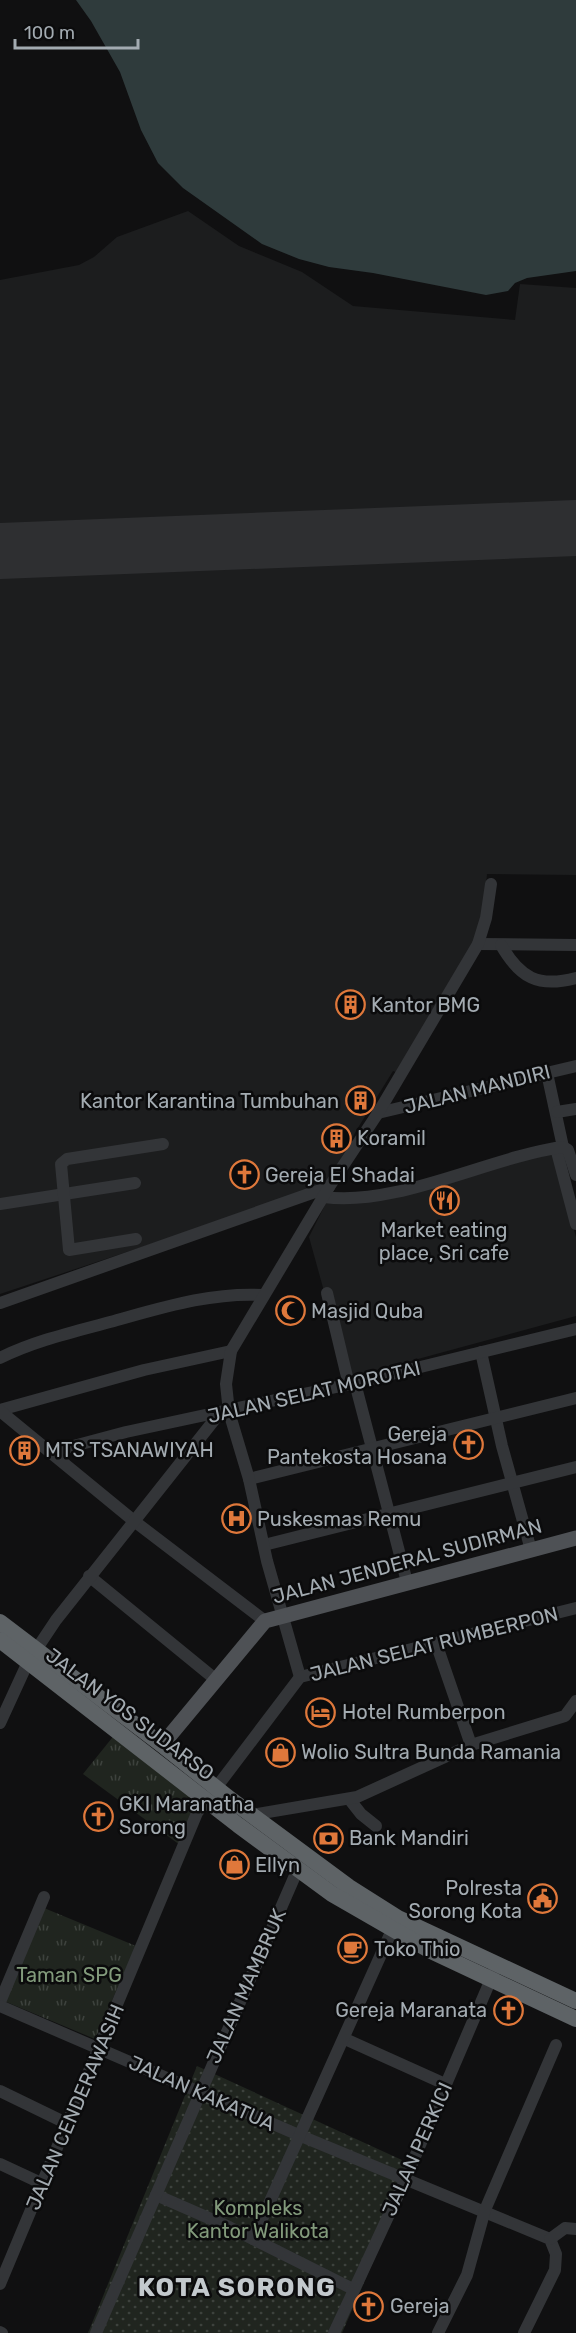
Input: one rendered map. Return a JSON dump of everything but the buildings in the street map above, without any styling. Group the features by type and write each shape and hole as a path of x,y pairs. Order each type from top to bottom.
{"highway":[{"path":"0,1622 32,1656 162,1745 210,1793 251,1815 349,1887 398,1918 495,1972 554,1990 576,2001"},
{"name":"JALAN YOS SUDARSO","path":"0,1640 32,1656 210,1793 297,1871 392,1930 495,1972 576,2019"}],"main road":[{"name":"JALAN JENDERAL SUDIRMAN","path":"162,1745 265,1621 576,1538"}],"street":[{"path":"300,1677 281,1615 249,1479 224,1413 231,1351 326,1192 378,1113 478,944 486,918 491,884"},
{"path":"478,944 576,945"},
{"path":"501,945 516,969 534,979 552,983 576,978"},
{"name":"JALAN MANDIRI","path":"378,1113 576,1066"},
{"path":"546,1073 557,1112 560,1144 576,1224"},
{"path":"557,1112 576,1109"},
{"path":"0,1303 326,1192 347,1200 384,1194 560,1144 576,1137"},
{"path":"136,1239 69,1250 60,1169 63,1161 163,1144"},
{"path":"560,1144 568,1150 576,1175"},
{"path":"0,1204 135,1183"},
{"path":"327,1293 407,1582"},
{"path":"0,1358 81,1330 179,1303 226,1294 263,1295"},
{"name":"JALAN SELAT MOROTAI","path":"51,1452 126,1432 352,1384 576,1329"},
{"path":"0,1410 144,1370 231,1351"},
{"path":"481,1352 511,1482 531,1550"},
{"path":"249,1479 576,1398"},
{"path":"0,1410 134,1521 265,1621"},
{"path":"0,1723 32,1656 89,1576 224,1413"},
{"path":"264,1545 576,1467"},
{"path":"89,1576 215,1679"},
{"name":"JALAN SELAT RUMBERPON","path":"210,1793 300,1677 576,1608"},
{"path":"436,1643 471,1745"},
{"path":"251,1815 350,1800 471,1745 565,1716 576,1701"},
{"name":"JALAN CENDERAWASIH","path":"0,2284 197,1813 210,1793"},
{"path":"350,1800 360,1814 376,1826"},
{"name":"JALAN MAMBRUK","path":"96,2333 199,2091 297,1871"},
{"path":"0,2004 44,1898"},
{"path":"254,2239 392,1930"},
{"name":"JALAN PERKICI","path":"334,2333 405,2180 495,1972"},
{"path":"554,1990 576,1991"},
{"name":"JALAN KAKATUA","path":"0,2004 301,2136 405,2180 486,2210 550,2239"},
{"path":"345,2038 445,2084"},
{"path":"438,2333 467,2276 486,2210 556,2045"},
{"path":"0,2091 68,2124"},
{"path":"0,2164 43,2184"},
{"path":"156,2195 254,2239 353,2289"},
{"path":"524,2333 555,2270 556,2254 550,2239 565,2228 576,2229"}],"shaded area":[{"path":"76,0 576,0 576,271 527,278 515,283 508,291 486,295 373,273 329,267 299,259 262,244 183,188 158,163 141,130 120,72 91,21"},
{"path":"188,211 239,246 302,272 353,306 515,320 520,284 576,288 576,875 487,874 482,930 396,1072 393,1071 356,1131 326,1186 0,1294 0,280 79,265 94,257 117,237"},
{"path":"551,1146 576,1237 576,1316 348,1378 309,1237 330,1195 366,1195"}],"green space":[{"path":"116,1733 190,1791 193,1817 180,1845 83,1774"},
{"name":"Taman SPG","path":"44,1908 136,1946 95,2039 4,2001"},
{"name":"Kompleks Kantor Walikota","path":"197,2066 415,2166 342,2333 88,2333"}],"runway":[{"path":"0,551 576,528"}],"place":[{"name":"Kantor BMG","path":"350,1005"},
{"name":"Kantor Karantina Tumbuhan","path":"360,1101"},
{"name":"Koramil","path":"336,1138"},
{"name":"Gereja El Shadai","path":"244,1175"},
{"name":"Market eating place, Sri cafe","path":"444,1200"},
{"name":"Masjid Quba","path":"290,1311"},
{"name":"Gereja Pantekosta Hosana","path":"468,1445"},
{"name":"MTS TSANAWIYAH","path":"24,1450"},
{"name":"Puskesmas Remu","path":"236,1519"},
{"name":"Hotel Rumberpon","path":"321,1712"},
{"name":"Wolio Sultra Bunda Ramania","path":"280,1752"},
{"name":"GKI Maranatha Sorong","path":"98,1816"},
{"name":"Bank Mandiri","path":"328,1838"},
{"name":"Ellyn","path":"234,1865"},
{"name":"Polresta Sorong Kota","path":"543,1899"},
{"name":"Toko Thio","path":"353,1949"},
{"name":"Gereja Maranata","path":"508,2010"},
{"name":"Gereja","path":"369,2306"}],"district":[{"name":"KOTA SORONG","path":"237,2287"}]}
